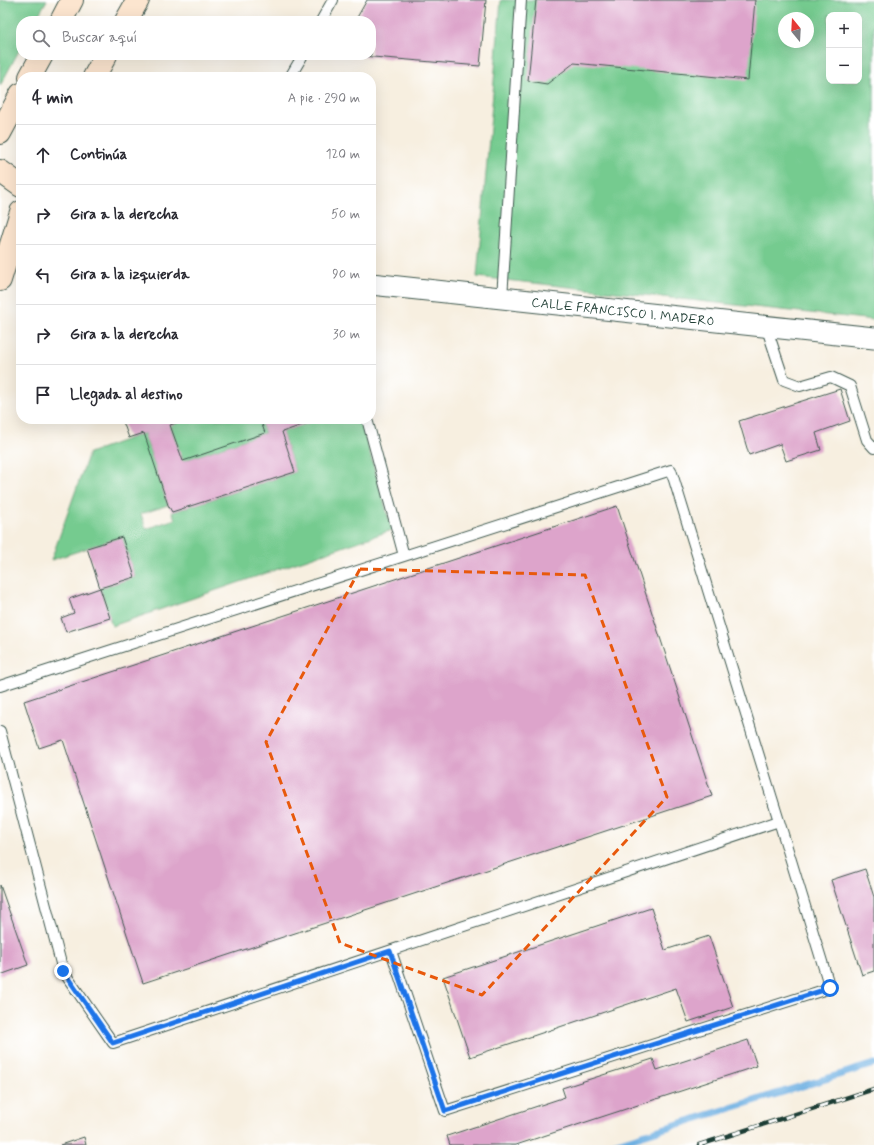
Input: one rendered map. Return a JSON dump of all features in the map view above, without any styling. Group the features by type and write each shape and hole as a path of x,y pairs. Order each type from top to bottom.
{"street":[{"path":"64,16 72,0"},
{"path":"129,16 138,0"},
{"path":"33,72 39,60"},
{"path":"97,72 103,60"},
{"path":"0,133 16,103"},
{"path":"0,171 16,182"},
{"path":"0,280 16,246"},
{"name":"CALLE FRANCISCO I. MADERO","path":"376,285 874,338"}],"lane":[{"path":"324,16 333,0"},
{"path":"502,298 522,0"},
{"path":"293,72 300,60"},
{"path":"766,326 784,380 800,386 831,377 850,386 867,440 874,448"},
{"path":"368,424 404,556"},
{"path":"0,686 671,470 830,988 445,1111 390,951"},
{"path":"0,732 63,971 113,1043 779,821"}],"highlighted area":[{"path":"360,569 585,575 667,797 482,995 340,943 266,742"}],"green space":[{"path":"0,0 47,0 38,16 16,16 16,56 0,86"},
{"path":"501,0 874,0 874,320 477,277"},
{"path":"262,424 265,433 183,461 170,425"},
{"path":"305,424 361,424 392,530 112,626 100,588 135,577 122,537 51,560 89,453 144,433 168,505 141,514 146,529 175,519 172,512 295,472 282,432"}],"building":[{"path":"367,0 486,0 480,66 376,57 376,16 358,16"},
{"path":"536,0 755,0 748,80 574,63 547,84 528,81"},
{"path":"840,389 850,421 816,433 821,450 786,461 780,444 749,455 739,421"},
{"path":"124,424 173,424 170,425 183,461 265,433 262,424 305,424 282,432 295,472 172,512 168,505 144,433 129,438"},
{"path":"617,506 712,796 143,983 63,740 39,748 24,701"},
{"path":"122,537 135,577 100,588 87,548"},
{"path":"100,588 110,618 66,632 61,618 74,613 69,599"},
{"path":"865,869 874,897 874,971 862,975 831,880"},
{"path":"0,885 28,965 0,975"},
{"path":"651,908 665,950 709,936 733,1007 688,1022 676,988 470,1057 443,977"},
{"path":"748,1040 757,1066 516,1145 450,1145 447,1136 565,1097 562,1088 653,1059 657,1070"},
{"path":"84,1137 86,1145 60,1145"}],"waterway":[{"path":"610,1145 874,1064"}],"railway":[{"path":"699,1145 874,1089"}],"route":[{"path":"63,971 113,1043 390,951 445,1111 830,988"}]}
